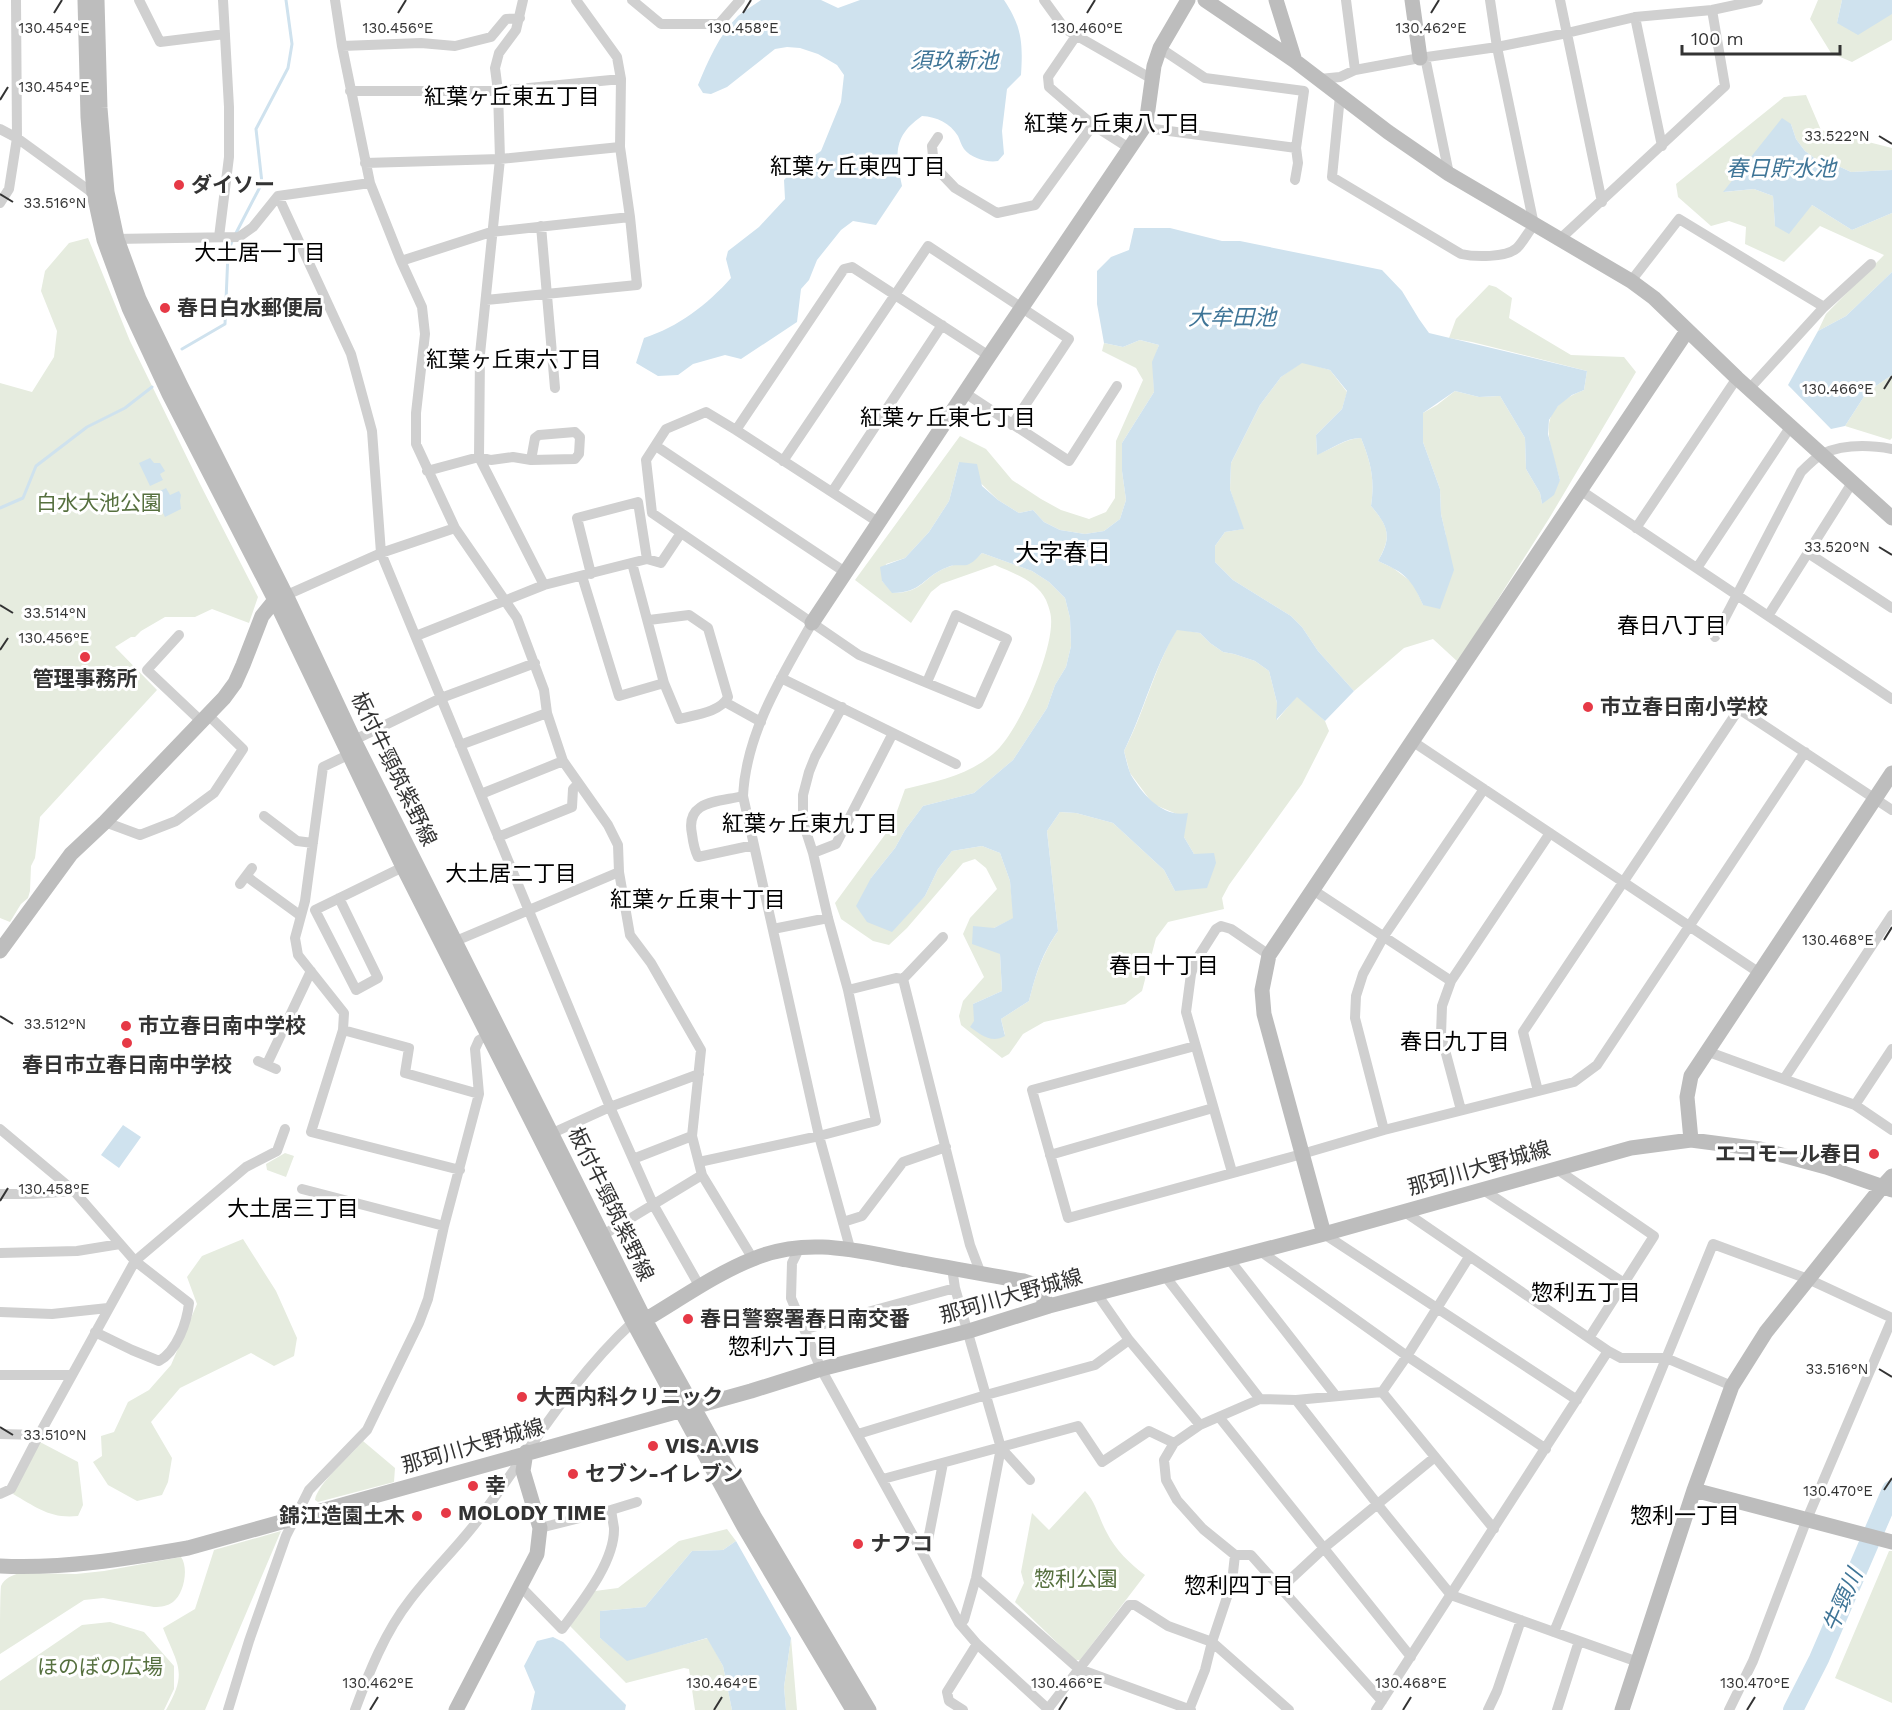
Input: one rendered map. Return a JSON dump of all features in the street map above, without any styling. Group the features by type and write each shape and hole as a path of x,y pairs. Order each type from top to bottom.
{"street":[{"path":"0,203 9,189 17,138 16,0"},
{"name":"板付牛頸筑紫野線","path":"85,0 88,117 94,194 111,240 129,309 159,373 281,598 403,867 449,944 488,1035 603,1235 639,1321"},
{"name":"板付牛頸筑紫野線","path":"97,0 102,132 111,240"},
{"path":"139,0 160,42 225,34"},
{"path":"223,0 229,107 229,237"},
{"path":"335,0 350,91 370,183 422,308 425,334 416,413 416,444 455,528 517,618 544,690 547,713 563,761 608,825 618,845 619,872 630,935 651,963 701,1050 692,1136 702,1175 753,1259"},
{"path":"523,0 516,30 499,53 495,68 500,159 480,354 479,457 544,585"},
{"path":"486,300 637,285 620,147 621,79 617,57 576,0"},
{"path":"632,0 661,24 719,24 740,0"},
{"path":"1044,0 1065,29 1152,79"},
{"path":"850,1248 819,1136 743,796 744,773 760,722 781,678 812,623 988,356 1146,124 1152,79 1160,48 1188,0"},
{"path":"1205,0 1295,61 1388,132 1449,174 1632,282 1654,298 1737,378 1892,518"},
{"path":"1276,0 1295,61"},
{"path":"1346,0 1355,70"},
{"path":"1412,0 1420,58 1426,62 1449,174"},
{"path":"1341,96 1332,177 1461,254 1474,257 1516,250 1534,225 1497,47 1490,0"},
{"path":"1560,0 1602,202"},
{"path":"1320,79 1340,77 1355,70 1420,58 1497,47 1635,17 1712,10 1758,0"},
{"path":"1559,240 1725,86 1712,10"},
{"path":"1635,17 1662,146"},
{"path":"342,46 421,43 455,46 491,38 506,19 520,18"},
{"path":"1076,36 1048,77 1049,87 1094,125 1129,148"},
{"path":"1160,48 1205,78 1304,91 1296,148 1298,163 1295,180"},
{"path":"350,91 498,91 621,79"},
{"path":"1146,124 1154,129 1296,148"},
{"path":"938,137 932,146 933,166 956,188 997,213 1035,206 1094,125"},
{"path":"0,129 17,138 94,194"},
{"path":"365,163 500,159 620,147"},
{"path":"111,240 229,237 253,227 278,196 370,183"},
{"path":"278,196 351,354 372,432 381,554 610,1107 653,1204 700,1287"},
{"path":"401,261 491,232 630,217"},
{"path":"1632,282 1679,219 1824,307"},
{"path":"541,226 555,388"},
{"path":"783,461 928,246 1069,339 1012,425"},
{"path":"1750,388 1824,307 1871,264"},
{"path":"736,430 844,269 852,267 988,356"},
{"path":"832,492 942,325"},
{"path":"1577,1400 1324,1234 1264,1014 1262,990 1269,955 1687,331"},
{"path":"1636,528 1737,378"},
{"path":"965,393 1069,461 1117,386"},
{"path":"878,522 705,412 666,429 646,460 652,513 859,656 978,704 1007,639 956,615 927,682"},
{"path":"1696,568 1791,426"},
{"path":"427,471 479,457 491,460 513,457 531,460 575,459 579,454 580,437 575,432 539,435 535,438 531,460"},
{"path":"656,446 845,573"},
{"path":"1715,638 1801,472 1821,454 1843,448 1867,446 1892,449"},
{"path":"1768,616 1852,483"},
{"path":"1580,490 1892,699"},
{"path":"647,559 638,502 577,518 587,575 619,696 664,683"},
{"path":"0,951 71,854 205,718 235,683 262,616 281,598 381,554 455,528"},
{"path":"416,636 544,585 647,559 661,563 681,533"},
{"path":"1808,553 1892,608"},
{"path":"632,563 664,683 679,719 717,707 725,702 728,697 708,628 689,615 649,620"},
{"path":"105,822 140,835 176,821 214,794 243,749 147,670 179,635"},
{"path":"460,1170 311,1132 343,1030 344,1013 298,955 295,938 305,901 323,767 350,746 441,698 535,663"},
{"path":"781,678 956,764"},
{"path":"725,702 760,722"},
{"path":"699,1162 876,1121 848,990 803,822 803,795 814,757 842,707"},
{"path":"1538,1091 1523,1032 1739,709 1892,810"},
{"path":"460,745 547,713"},
{"path":"813,853 836,844 893,733"},
{"path":"1412,741 1758,972"},
{"name":"板付牛頸筑紫野線","path":"350,746 744,1527 852,1710"},
{"path":"1195,1046 1032,1090 1068,1218 1384,1130 1574,1082 1597,1065 1805,752"},
{"path":"481,794 563,761"},
{"path":"1691,1140 1687,1097 1691,1076 1892,773"},
{"path":"498,837 572,807 573,789 578,784"},
{"path":"1384,1130 1355,1018 1356,996 1363,974 1383,936 1484,789"},
{"path":"743,796 703,805 694,812 690,824 695,851 698,857 754,845"},
{"path":"264,816 279,822 297,841 313,843"},
{"path":"1461,1110 1441,1035 1442,1006 1451,981 1550,833"},
{"path":"339,898 378,978 356,990 315,910 339,898 403,867"},
{"path":"449,944 619,872"},
{"path":"246,876 301,916"},
{"path":"1313,890 1451,981"},
{"path":"1784,1079 1892,915"},
{"path":"773,930 828,918"},
{"path":"1232,1172 1186,1012 1191,974 1195,962 1216,928 1221,926 1232,929 1269,955"},
{"path":"903,979 943,937"},
{"path":"267,1065 311,971"},
{"path":"848,990 896,978 903,979"},
{"path":"903,979 970,1245 981,1274"},
{"path":"343,1030 409,1048 405,1073 479,1094"},
{"path":"228,1710 249,1641 294,1518 309,1490 367,1430 419,1323 428,1299 444,1226 479,1094 475,1049 480,1040 488,1035"},
{"path":"1855,1105 1892,1049"},
{"path":"1706,1051 1855,1105 1892,1130"},
{"path":"547,1136 610,1107 699,1074"},
{"path":"1050,1155 1213,1108"},
{"path":"0,1129 74,1191 135,1261 189,1303 187,1319 168,1356 159,1361 95,1332"},
{"path":"0,1494 11,1489 135,1261 246,1167 277,1151 285,1129"},
{"path":"633,1159 692,1136"},
{"name":"那珂川大野城線","path":"0,1566 60,1566 113,1561 188,1548 751,1391 821,1368 969,1331 1050,1306 1405,1212 1631,1148 1691,1140 1760,1149 1888,1184"},
{"path":"843,1222 862,1216 903,1162 946,1147"},
{"path":"1555,1168 1654,1236 1588,1338"},
{"path":"603,1235 702,1175"},
{"path":"1622,1710 1694,1490 1732,1386 1766,1332 1888,1184"},
{"path":"302,1189 444,1226"},
{"path":"1482,1189 1624,1283"},
{"path":"0,1194 74,1191"},
{"path":"1405,1212 1608,1352 1621,1358 1666,1358 1732,1386"},
{"path":"0,1253 77,1251 120,1244"},
{"path":"1554,1632 1713,1244 1808,1279 1892,1318 1808,1519 1752,1661 1729,1710"},
{"path":"355,1710 369,1672 408,1602 471,1529 585,1370 609,1344 639,1321 753,1259 800,1247 850,1248 1033,1284 1050,1306"},
{"path":"800,1247 792,1263 791,1298 799,1319 806,1329 821,1368 959,1623 977,1644 1048,1710 1129,1605 1135,1605 1168,1626 1212,1642 1289,1710"},
{"path":"1260,1251 1407,1356 1546,1449"},
{"path":"1382,1392 1469,1257"},
{"path":"1229,1259 1336,1396"},
{"path":"952,1269 955,1288 1001,1448 1030,1480"},
{"path":"1165,1276 1260,1399"},
{"path":"806,1329 955,1288"},
{"path":"1097,1294 1129,1340 1200,1425"},
{"path":"0,1312 52,1314 108,1308"},
{"path":"858,1434 1095,1365 1129,1340"},
{"path":"1382,1392 1296,1400 1260,1399 1200,1425 1174,1443 1164,1460 1166,1480 1177,1500 1203,1529 1235,1555 1251,1555 1379,1705 1608,1352"},
{"path":"0,1375 72,1375"},
{"path":"1382,1392 1494,1529"},
{"path":"1296,1400 1377,1505 1451,1595 1638,1662"},
{"name":"板付牛頸筑紫野線","path":"686,1409 754,1516 869,1710"},
{"path":"1218,1417 1411,1657"},
{"path":"883,1479 1078,1426 1102,1462 1149,1431 1174,1443"},
{"path":"0,1434 39,1435"},
{"path":"959,1623 964,1620 976,1578 1001,1448"},
{"path":"456,1710 537,1554 540,1527 524,1471 526,1452"},
{"path":"1281,1588 1324,1548 1435,1457"},
{"path":"921,1550 927,1545 943,1463"},
{"path":"1694,1490 1892,1541"},
{"path":"540,1527 637,1502"},
{"path":"520,1586 562,1629 590,1589 608,1557 614,1530 611,1510"},
{"path":"976,1578 1079,1669 1190,1710 1232,1582 1235,1555"},
{"path":"1488,1710 1497,1691 1521,1620"},
{"path":"1557,1710 1579,1641"},
{"path":"963,1710 949,1701 947,1692 977,1644"}],"green space":[{"path":"1818,0 1842,0 1837,23 1892,14 1892,40 1852,62 1831,53 1810,19"},
{"path":"1806,95 1821,130 1892,148 1892,170 1851,172 1836,165 1821,163 1805,151 1796,139 1791,124 1724,192 1754,189 1773,196 1775,226 1812,205 1852,230 1892,213 1892,272 1846,316 1818,331 1826,314 1884,255 1820,226 1784,262 1745,244 1746,227 1729,221 1711,226 1678,197 1676,184 1784,97"},
{"name":"白水大池公園","path":"88,238 130,341 258,597 249,623 212,609 195,617 165,617 115,647 157,690 40,817 28,898 21,904 10,922 0,918 0,383 32,392 54,357 57,331 41,291 45,271 69,243"},
{"path":"1489,285 1512,298 1509,318 1571,355 1624,357 1636,372 1550,517 1458,662 1433,639 1404,648 1354,691 1318,651 1302,627 1291,616 1233,580 1215,562 1215,546 1225,532 1243,529 1230,489 1231,463 1260,405 1281,377 1302,362 1330,370 1347,392 1342,409 1316,435 1317,454 1349,440 1361,438 1371,471 1373,488 1371,506 1385,526 1387,538 1378,561 1393,568 1413,583 1423,605 1446,536 1441,514 1440,489 1423,442 1423,413 1455,391 1479,397 1500,396 1525,438 1526,469 1540,493 1542,504 1560,480 1549,439 1551,416 1557,407 1568,398 1584,390 1587,371 1449,338 1456,319"},
{"path":"1140,340 1159,345 1153,362 1154,392 1122,443 1122,471 1126,500 1120,519 1104,531 1085,534 1060,530 1044,522 1033,510 1019,513 998,500 959,462 949,501 929,532 905,558 886,564 882,581 893,593 911,590 940,571 967,563 982,553 1032,571 1049,582 1065,598 1070,618 1071,646 1066,667 1055,685 1047,708 1013,760 974,793 923,806 895,848 871,878 908,912 925,896 938,869 952,851 982,846 1000,853 1010,881 1014,918 994,928 1000,954 1002,991 973,1004 1005,1035 1001,1019 1029,1001 1040,965 1058,931 1047,831 1060,812 1076,813 1113,823 1164,870 1175,891 1194,854 1184,837 1179,815 1153,804 1130,773 1124,751 1162,659 1177,629 1200,633 1223,652 1255,661 1269,671 1277,703 1277,720 1297,696 1325,721 1329,731 1302,784 1229,885 1222,898 1224,909 1168,922 1156,938 1142,991 1125,1004 1044,1022 1023,1034 1009,1054 1002,1058 961,1025 959,1016 963,1001 984,977 963,934 970,918 997,889 986,868 975,859 963,863 907,928 889,945 873,941 841,919 835,903 892,825 905,789 973,768 1003,744 1023,711 1041,670 1050,632 1049,609 1042,593 1031,583 995,565 941,584 931,592 911,623 855,580 960,436 986,449 1012,480 1061,510 1089,519 1106,512 1115,498 1116,441 1143,380 1136,368 1102,351 1104,343 1123,347"},
{"path":"1892,375 1892,438 1890,440 1845,426 1867,392"},
{"path":"285,1153 294,1156 286,1177 267,1170 266,1164"},
{"path":"243,1239 276,1291 297,1338 294,1356 274,1366 251,1353 180,1388 151,1422 172,1458 168,1482 162,1495 137,1501 108,1485 93,1462 102,1456 101,1436 114,1432 128,1402 149,1390 171,1365 197,1304 187,1277 202,1256"},
{"path":"363,1441 395,1468 394,1482 318,1502 315,1500 317,1493 328,1478"},
{"path":"40,1442 78,1462 83,1505 78,1516 51,1514 13,1494"},
{"name":"惣利公園","path":"1085,1491 1092,1500 1114,1545 1145,1575 1080,1660 1075,1660 1015,1602 1024,1583 1021,1572 1032,1513 1049,1530"},
{"path":"727,1529 736,1541 723,1550 692,1551 645,1607 600,1611 600,1638 627,1660 708,1638 723,1666 732,1710 695,1710 689,1669 684,1668 626,1683 570,1626 595,1591 618,1588 679,1541"},
{"path":"281,1531 205,1710 166,1710 179,1677 176,1661 163,1628 195,1609 214,1550"},
{"path":"1889,1551 1892,1551 1892,1703 1835,1678"},
{"path":"181,1557 185,1568 184,1581 180,1593 171,1603 154,1607 103,1598 84,1600 0,1654 1,1586 9,1577 20,1573 76,1574 104,1571"},
{"name":"ほのぼの広場","path":"110,1622 144,1632 174,1666 174,1689 164,1710 0,1710 0,1681 82,1625"},
{"path":"791,1638 797,1710 786,1710 784,1687"}],"water":[{"name":"須玖新池","path":"761,0 821,0 838,8 860,0 1004,0 1018,27 1022,54 1021,75 1007,89 1002,131 1004,154 998,161 975,157 964,149 955,131 947,124 938,119 922,116 906,131 898,146 902,186 876,225 853,221 841,230 817,260 809,280 801,289 797,322 741,359 725,355 693,364 678,375 658,376 636,363 644,338 669,328 691,314 731,278 726,259 728,251 759,227 785,199 784,180 793,170 821,151 841,102 844,75 837,65 818,54 800,48 787,47 775,49 727,87 711,94 703,93 698,85 720,40 738,16"},
{"path":"1842,0 1892,0 1892,14 1858,35 1837,23"},
{"name":"春日貯水池","path":"1782,118 1791,124 1796,139 1805,151 1821,163 1836,165 1851,172 1892,170 1892,213 1852,230 1812,205 1789,234 1775,226 1773,196 1754,189 1723,192"},
{"name":"大牟田池","path":"1134,228 1170,228 1222,241 1240,241 1382,270 1402,291 1429,333 1587,371 1584,390 1572,395 1558,406 1549,420 1548,434 1560,480 1554,495 1542,504 1540,493 1526,469 1525,438 1500,396 1479,397 1455,391 1423,413 1423,442 1440,489 1441,514 1454,570 1440,609 1423,605 1415,588 1406,577 1378,561 1387,539 1385,526 1371,506 1373,488 1371,471 1361,438 1344,442 1317,455 1316,435 1342,409 1347,391 1330,370 1302,363 1281,377 1260,405 1231,463 1230,489 1244,529 1225,532 1215,546 1215,562 1233,580 1291,616 1302,627 1318,651 1354,691 1325,721 1297,697 1276,720 1277,703 1269,671 1255,661 1223,652 1200,633 1177,630 1162,659 1124,751 1131,775 1148,797 1170,812 1188,813 1184,837 1194,854 1214,853 1216,863 1207,888 1175,891 1164,870 1113,823 1076,813 1060,812 1047,831 1058,931 1040,964 1029,1001 1001,1019 1005,1036 990,1039 970,1027 974,1021 973,1004 1002,991 1000,954 972,944 973,926 994,928 1013,918 1010,881 1000,853 982,846 952,851 938,869 925,896 892,932 867,922 856,906 871,878 895,848 923,806 974,793 1013,760 1047,708 1055,685 1066,667 1071,646 1070,618 1065,598 1049,582 1032,571 982,553 969,564 948,567 917,587 902,592 892,593 882,581 880,567 905,558 929,532 949,501 959,462 977,464 982,486 998,500 1019,513 1033,510 1044,522 1060,530 1085,534 1104,531 1120,519 1126,500 1122,471 1122,443 1154,392 1152,362 1159,345 1140,340 1123,347 1104,343 1097,304 1097,271 1111,257 1129,250"},
{"path":"1892,272 1892,375 1867,392 1845,426 1831,429 1788,385 1818,331 1846,316"},
{"path":"150,458 154,463 160,463 165,471 160,474 163,480 150,486 139,463"},
{"path":"166,488 170,495 179,491 181,509 165,517 154,494"},
{"path":"123,1125 141,1137 119,1168 101,1155"},
{"path":"736,1541 791,1638 784,1687 786,1710 732,1710 723,1666 707,1638 627,1661 600,1638 600,1611 645,1607 692,1551 723,1550"},
{"path":"553,1637 563,1642 626,1705 625,1710 531,1710 535,1692 524,1666 537,1641"}],"waterway":[{"path":"235,235 262,183 256,129 288,68 292,44 286,0"},
{"path":"182,349 225,324 228,253 232,241"},
{"path":"0,508 23,498 36,466 87,427 125,408 152,387"},
{"name":"牛頸川","path":"1793,1710 1819,1659 1892,1490"}],"place":[{"name":"ダイソー","path":"179,185"},
{"name":"春日白水郵便局","path":"165,308"},
{"name":"管理事務所","path":"85,657"},
{"name":"市立春日南小学校","path":"1588,707"},
{"name":"市立春日南中学校","path":"126,1026"},
{"name":"春日市立春日南中学校","path":"127,1043"},
{"name":"エコモール春日","path":"1874,1154"},
{"name":"春日警察署春日南交番","path":"688,1319"},
{"name":"大西内科クリニック","path":"522,1397"},
{"name":"VIS.A.VIS","path":"653,1446"},
{"name":"セブン-イレブン","path":"573,1474"},
{"name":"幸","path":"473,1486"},
{"name":"MOLODY TIME","path":"446,1513"},
{"name":"錦江造園土木","path":"417,1516"},
{"name":"ナフコ","path":"858,1544"}],"district":[{"name":"紅葉ヶ丘東五丁目","path":"512,96"},
{"name":"紅葉ヶ丘東八丁目","path":"1112,123"},
{"name":"紅葉ヶ丘東四丁目","path":"858,166"},
{"name":"大土居一丁目","path":"260,252"},
{"name":"紅葉ヶ丘東六丁目","path":"514,359"},
{"name":"紅葉ヶ丘東七丁目","path":"948,417"},
{"name":"大字春日","path":"1063,553"},
{"name":"春日八丁目","path":"1672,625"},
{"name":"紅葉ヶ丘東九丁目","path":"810,823"},
{"name":"大土居二丁目","path":"511,873"},
{"name":"紅葉ヶ丘東十丁目","path":"698,899"},
{"name":"春日十丁目","path":"1164,965"},
{"name":"春日九丁目","path":"1455,1041"},
{"name":"大土居三丁目","path":"293,1208"},
{"name":"惣利五丁目","path":"1586,1292"},
{"name":"惣利六丁目","path":"783,1346"},
{"name":"惣利一丁目","path":"1685,1515"},
{"name":"惣利四丁目","path":"1239,1585"}]}
